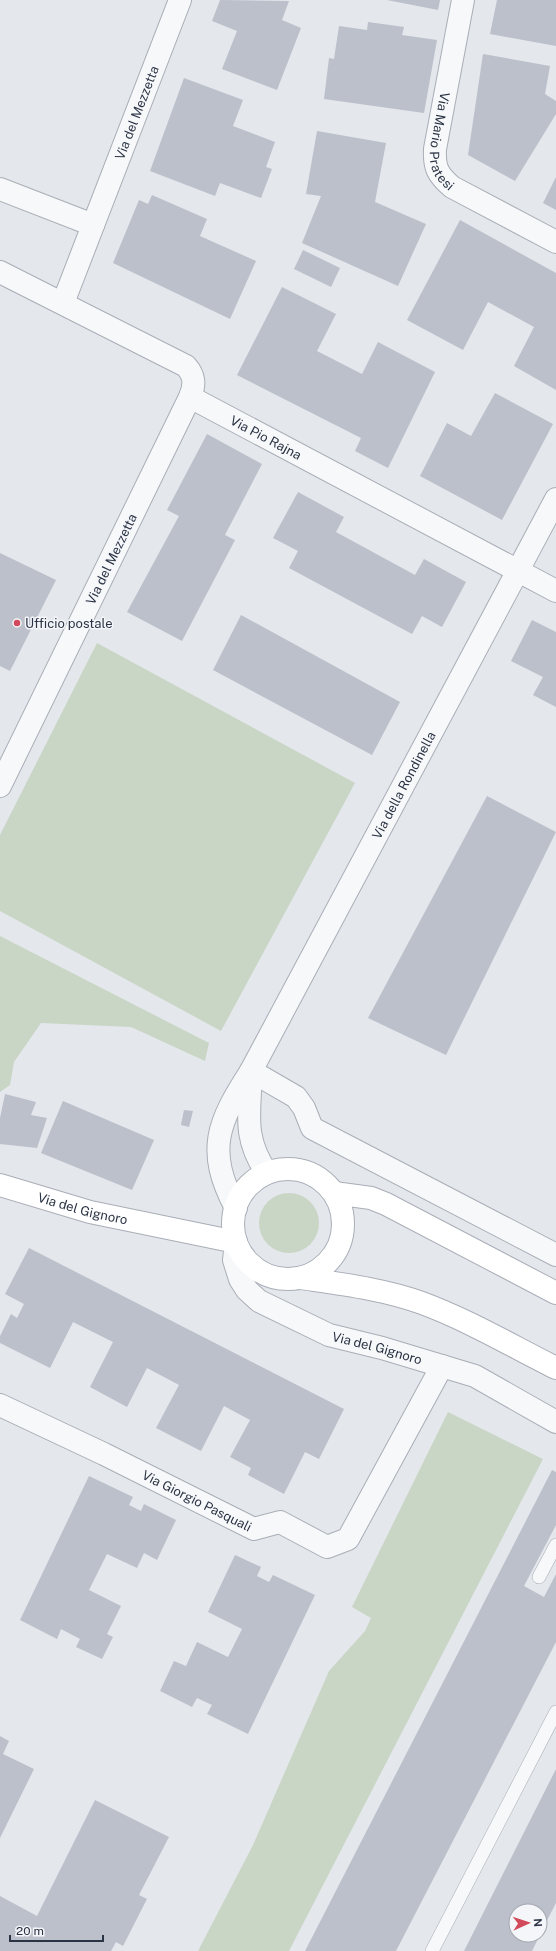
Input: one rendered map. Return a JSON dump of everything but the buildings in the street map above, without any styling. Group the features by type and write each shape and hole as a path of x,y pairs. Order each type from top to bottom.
{"main road":[{"name":"Via del Gignoro","path":"300,1278 318,1271 327,1264 336,1253 344,1226 343,1216 334,1193 323,1181 306,1172 281,1169 258,1177 244,1190 236,1208 233,1227 236,1242 245,1259 260,1271 278,1278 300,1278 378,1291 422,1303 444,1312 556,1368"},
{"name":"Via del Gignoro","path":"0,1185 90,1212 236,1242"},
{"path":"334,1193 371,1198 386,1204 556,1293"}],"street":[{"name":"Via del Mezzetta","path":"63,303 180,0"},
{"name":"Via Mario Pratesi","path":"463,0 435,149 434,163 438,173 452,187 556,242"},
{"path":"0,189 93,225"},
{"path":"0,272 186,366 191,372 194,380 190,397"},
{"name":"Via del Mezzetta","path":"0,786 190,397"},
{"name":"Via Pio Rajna","path":"190,397 556,591"},
{"name":"Via della Rondinella","path":"236,1208 224,1181 218,1158 218,1139 220,1130 230,1104 251,1071 556,499"},
{"path":"251,1071 296,1097 304,1108 312,1128 556,1255"},
{"name":"Via della Rondinella","path":"251,1071 249,1134 257,1158 267,1173"},
{"name":"Via del Gignoro","path":"236,1242 234,1260 240,1279 247,1290 259,1301 329,1334 442,1366 485,1380 556,1422"},
{"name":"Via Giorgio Pasquali","path":"0,1404 254,1529 280,1522 327,1546 348,1539 442,1366"}],"lane":[{"path":"539,1577 556,1544"},
{"path":"432,1951 556,1712"}],"green space":[{"path":"97,643 355,783 221,1031 0,911 0,835"},
{"path":"0,936 209,1043 205,1061 131,1027 41,1023 14,1062 10,1085 0,1092"},
{"path":"289,1193 306,1198 314,1206 319,1223 314,1240 306,1248 289,1253 272,1248 264,1240 259,1223 264,1206 272,1198"},
{"path":"448,1412 543,1459 289,1951 198,1951 253,1845 329,1671 365,1631 371,1618 352,1607"}],"place":[{"name":"Ufficio postale","path":"17,623"}]}
